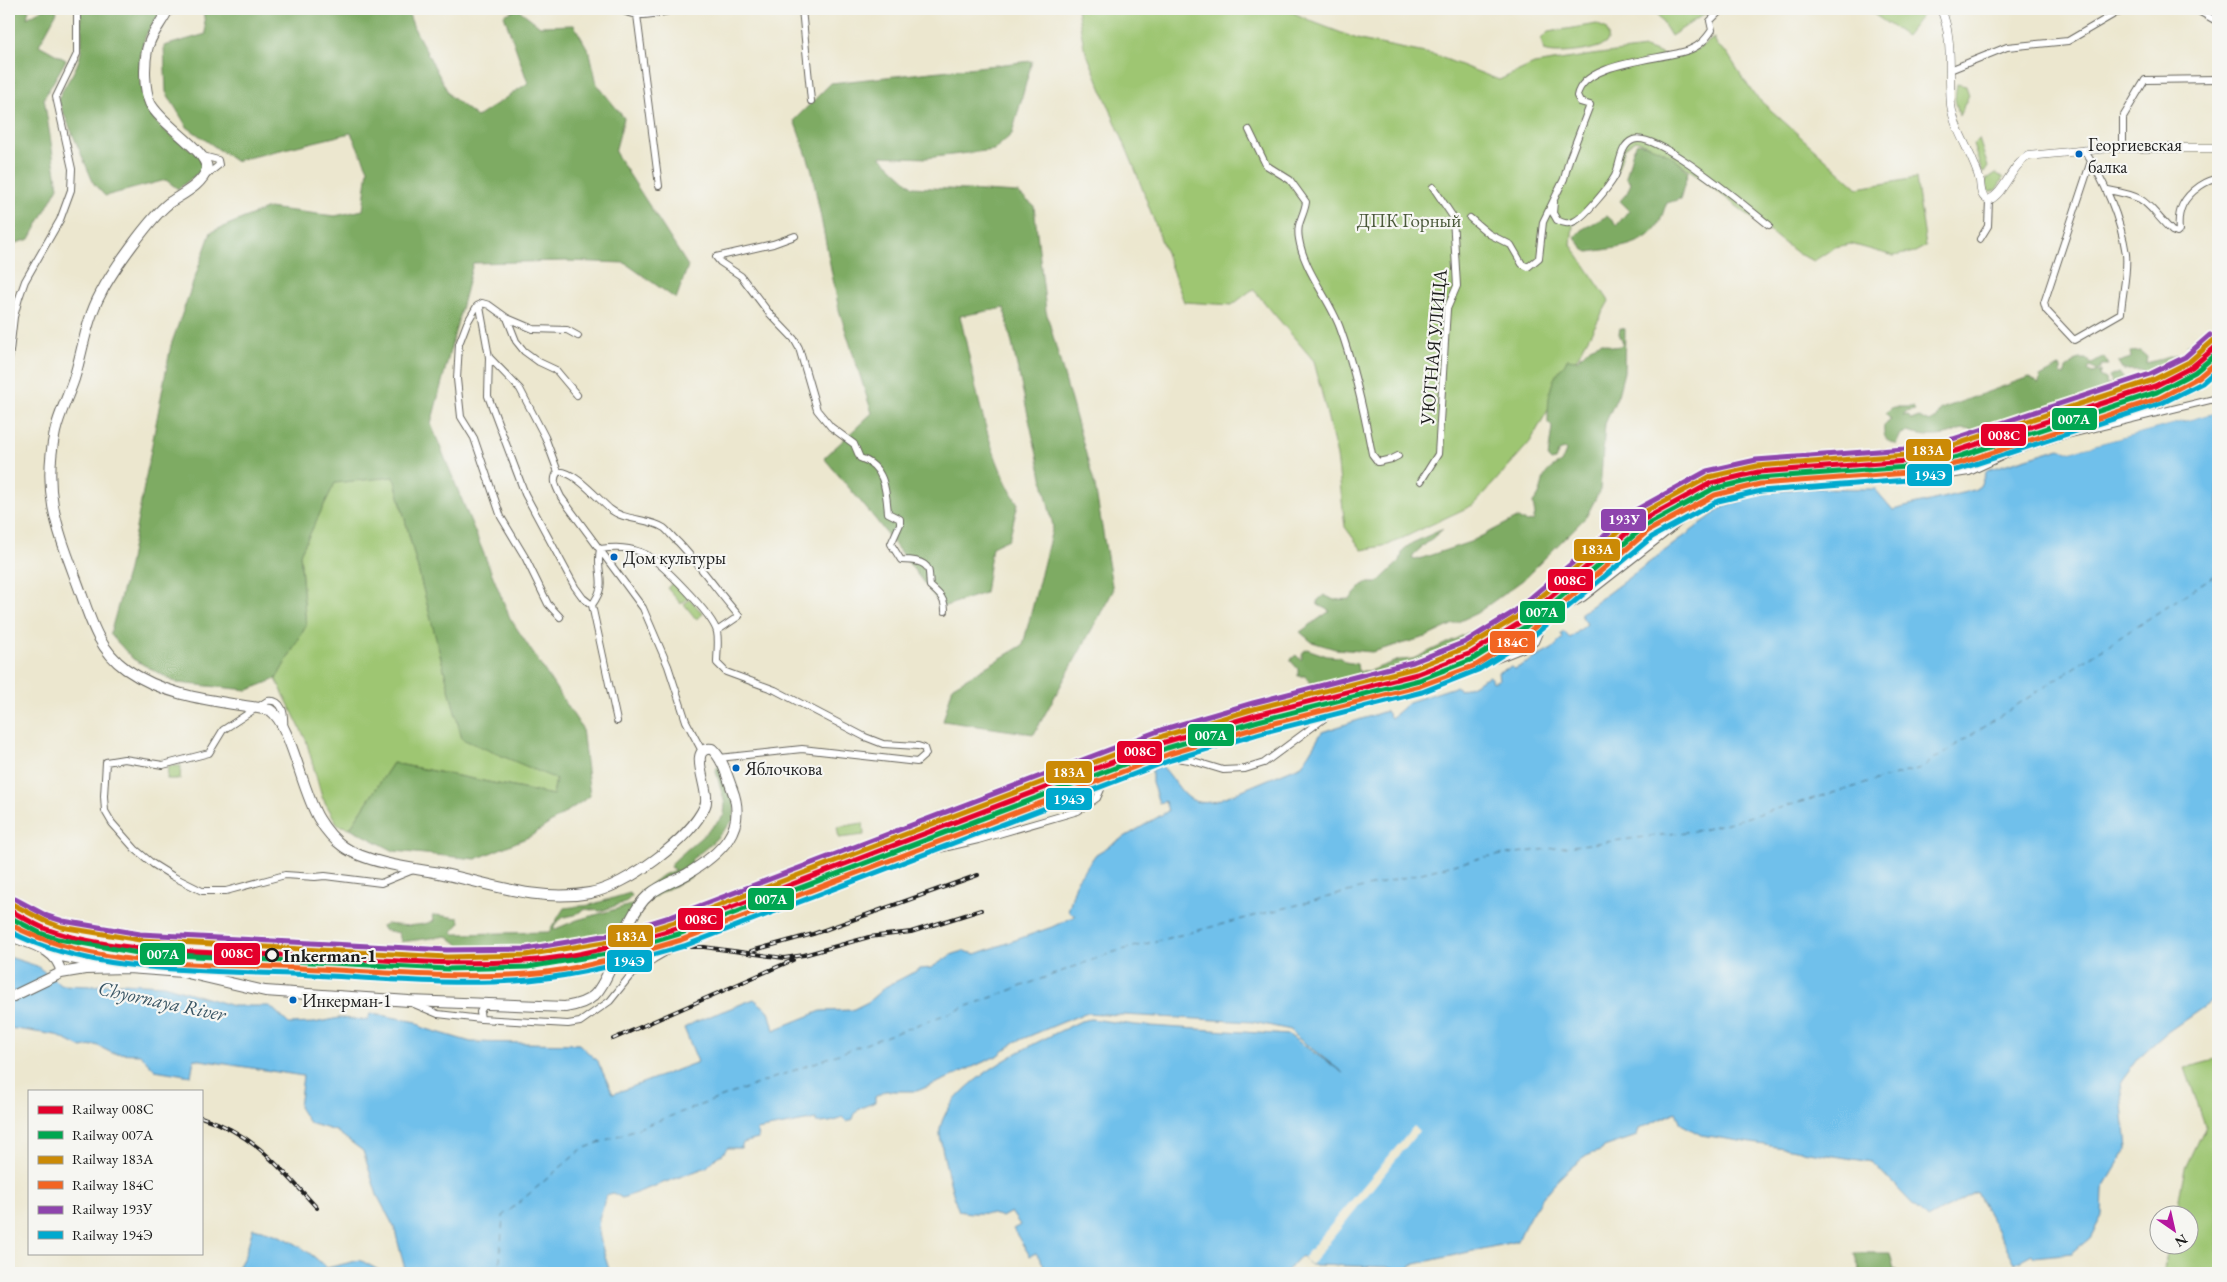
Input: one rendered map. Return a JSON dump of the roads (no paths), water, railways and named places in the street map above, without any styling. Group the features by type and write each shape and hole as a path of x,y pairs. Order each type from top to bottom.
{"main road":[{"path":"9,936 54,955 85,963 183,972 265,991 409,1001 554,1008 581,1004 589,1001 600,991 628,925 650,894 708,860 727,841 736,823 738,812 735,798 719,758 712,749 702,751 699,754 698,762 704,779 707,803 700,816 659,856 626,880 604,890 571,896 523,893 416,869 357,853 344,847 332,836 319,819 311,803 284,727 276,714 270,710 202,700 165,689 138,676 115,660 94,628 54,516 50,485 56,430 74,379 86,329 101,293 158,214 203,178 207,165 203,156 168,125 149,101 146,75 147,50 153,34 168,9"},
{"path":"54,955 59,962 58,975"},
{"path":"9,998 58,975 85,969 128,968"}],"street":[{"path":"9,360 14,317 19,298 25,282 60,220 71,190 72,169 56,97 72,68 77,54 77,9"},
{"path":"620,9 629,15 678,9"},
{"path":"802,9 811,101"},
{"path":"1470,218 1489,234 1511,245 1522,264 1528,267 1539,258 1543,222 1564,179 1569,160 1590,105 1580,102 1577,96 1578,91 1589,80 1606,69 1694,48 1712,30 1710,21 1722,9"},
{"path":"1941,9 1948,26 1951,106 1980,180 1982,196 1989,200"},
{"path":"1950,70 2007,47 2068,41 2116,13 2135,9"},
{"path":"2194,9 2218,22"},
{"path":"637,15 659,186"},
{"path":"2124,148 2123,117 2145,80 2218,79"},
{"path":"1249,130 1266,164 1290,180 1306,202 1305,210 1298,222 1300,246 1306,262 1341,329 1355,373 1372,454 1378,462 1398,456"},
{"path":"1555,198 1553,213 1556,220 1566,224 1575,221 1589,209 1614,177 1624,148 1629,142 1641,139 1658,144 1686,161 1769,225"},
{"path":"1989,200 1997,195 2018,162 2028,156 2124,148 2218,148"},
{"path":"2084,150 2091,160 2108,190 2126,255 2121,313 2074,340 2068,336 2044,306 2091,160"},
{"path":"2108,190 2140,197 2147,202 2172,231 2177,232 2179,231 2180,210 2184,200 2207,182 2218,179"},
{"name":"УЮТНАЯ УЛИЦА","path":"1421,480 1435,462 1438,454 1447,309 1457,286 1453,217 1433,187"},
{"path":"1980,239 1988,226 1989,200"},
{"path":"795,236 774,244 716,257 720,262 741,276 799,348 817,410 831,427 854,444 860,458 873,462 881,476 886,492 888,513 900,519 900,524 891,544 896,556 901,560 912,560 926,566 929,571 930,586 940,594 945,602 945,611"},
{"path":"560,616 548,604 525,557 509,534 491,494 484,465 474,438 462,417 457,379 459,344 467,323 477,306 487,304 507,318 533,329 566,330 578,336"},
{"path":"481,305 489,357 488,396 525,494 575,587 583,598 592,605 617,722"},
{"path":"507,318 516,341 524,351 539,362 556,370 577,395"},
{"path":"489,357 520,389 545,437 558,472 555,479 558,491 643,608 668,666 686,721 702,751"},
{"path":"409,1001 438,1014 481,1019 568,1024 580,1022 610,1001 630,976 675,947 684,933 879,862 978,840 1078,811 1097,798 1106,778 1113,774 1166,758 1190,760 1223,770 1245,769 1264,763 1326,717 1460,674 1525,648 1535,642 1543,623 1550,617 1583,598 1684,519 1725,496 1746,489 1765,486 1917,480 1969,472 2010,453 2066,435 2218,398"},
{"path":"558,472 562,471 597,495 610,510 664,528 708,575 721,595 739,616 717,631"},
{"path":"600,549 614,547 630,549 655,560 703,608 717,631 717,663 726,672 774,690 867,738 883,744 918,746 924,748 926,754 921,760 913,761 802,749 719,758"},
{"path":"592,605 601,593 602,576 597,564 600,549"},
{"path":"253,707 223,730 209,753 163,765 124,759 106,762 105,811 112,823 135,849 174,877 202,891 226,891 284,875 315,878 325,876 381,883 416,869"},
{"path":"481,1019 480,1012 484,1004"}],"water":[{"name":"Chyornaya River","path":"2218,412 2218,997 2166,1033 2138,1058 2121,1081 2127,1149 2103,1189 2102,1216 2090,1238 2072,1253 2034,1257 2032,1254 2015,1263 1976,1192 1927,1219 1872,1162 1701,1135 1681,1124 1676,1112 1639,1129 1637,1136 1604,1147 1602,1150 1590,1154 1576,1163 1546,1193 1530,1216 1518,1241 1411,1265 1408,1272 1389,1267 1311,1265 1301,1256 1285,1273 1038,1273 1036,1271 1044,1265 1036,1253 1030,1256 1013,1229 1020,1225 1011,1212 1002,1217 959,1211 941,1144 940,1129 947,1111 960,1094 999,1064 1043,1039 1081,1021 1091,1019 1135,1025 1289,1035 1343,1073 1294,1035 1291,1030 1253,1022 1085,1013 1015,1042 999,1055 917,1091 885,1091 875,1097 875,1102 864,1106 856,1112 853,1119 847,1122 842,1117 823,1123 816,1123 816,1119 757,1130 758,1139 743,1143 741,1148 727,1148 723,1154 718,1156 707,1167 622,1198 613,1193 606,1195 598,1223 601,1244 609,1269 608,1273 406,1273 394,1227 377,1195 363,1151 336,1131 309,1123 299,1107 303,1076 194,1059 191,1076 155,1070 140,1054 112,1053 96,1045 82,1048 56,1035 9,1028 9,957 37,966 61,985 92,986 121,983 164,985 233,1006 270,1006 289,1024 314,1023 339,1018 367,1020 371,1013 417,1022 423,1028 471,1042 579,1044 598,1062 613,1094 698,1062 684,1028 754,999 769,1011 774,1030 821,1011 852,1010 868,1002 885,987 920,969 931,968 951,955 963,951 976,954 1052,927 1075,916 1068,911 1077,880 1096,854 1168,811 1165,801 1159,803 1152,783 1152,770 1161,765 1184,794 1197,802 1216,801 1302,765 1322,732 1386,711 1391,718 1409,702 1455,687 1460,690 1464,689 1490,676 1492,682 1499,680 1498,672 1511,667 1515,669 1552,649 1563,638 1561,634 1563,631 1570,638 1587,624 1580,614 1722,508 1759,494 1802,488 1875,489 1893,510 1974,490 1980,486 1987,470 2060,448 2067,452"},
{"path":"253,1228 275,1234 293,1242 310,1253 327,1268 360,1260 384,1273 235,1273 245,1255"}],"railway":[{"path":"537,950 636,937 676,925 1163,738 1255,711 1416,670 1443,661 1469,649 1518,619 1608,542"},
{"path":"751,951 813,934 978,875"},
{"path":"522,964 638,949 675,947 704,947 784,958 804,955 869,937 911,932 981,910"},
{"path":"9,921 59,940 113,949 447,968 467,968 527,961"},
{"path":"613,1039 793,960"},
{"path":"202,1117 237,1133 266,1154 317,1208"}],"rail line":[{"name":"193У","path":"15,899 47,916 63,921 140,934 447,950 526,949 615,934 673,916 1161,730 1253,703 1413,662 1465,642 1514,612 1634,511 1707,471 1756,460 1905,449 1953,439 2150,374 2185,357 2210,335"},
{"name":"183А","path":"12,904 61,927 140,940 447,957 526,955 617,940 675,922 1163,736 1254,709 1415,668 1468,647 1517,617 1637,516 1709,477 1757,466 1906,455 1954,445 2153,380 2189,362 2214,340"},
{"name":"008С","path":"9,910 46,929 106,944 206,953 469,963 525,961 564,957 621,944 677,928 1165,742 1256,715 1417,674 1471,653 1521,622 1641,521 1711,483 1758,472 1907,461 1956,451 2155,386 2192,367 2218,345"},
{"name":"007А","path":"9,917 40,933 58,939 138,953 447,969 528,967 619,952 679,934 1167,748 1258,721 1419,680 1473,659 1525,627 1645,526 1713,489 1759,478 1907,467 1958,457 2157,392 2195,372 2218,353"},
{"name":"184С","path":"9,924 42,939 78,950 114,957 190,964 471,976 547,972 624,956 681,940 1169,754 1259,727 1420,686 1476,665 1529,632 1648,531 1715,495 1760,484 1908,473 1960,463 2160,398 2199,377 2218,361"},
{"name":"194Э","path":"9,931 42,946 78,956 117,963 197,971 421,981 502,982 549,978 627,962 684,946 1171,760 1261,733 1422,692 1478,670 1533,636 1652,537 1718,501 1761,491 1908,480 1960,469 2162,403 2202,383 2218,369"}],"place":[{"name":"Георгиевская балка","path":"2079,154"},
{"name":"Дом культуры","path":"614,557"},
{"name":"Яблочкова","path":"736,768"},
{"name":"Inkerman-1","path":"272,955"},
{"name":"Инкерман-1","path":"293,1000"}],"park label":[{"name":"ДПК Горный","path":"1409,220"}]}
